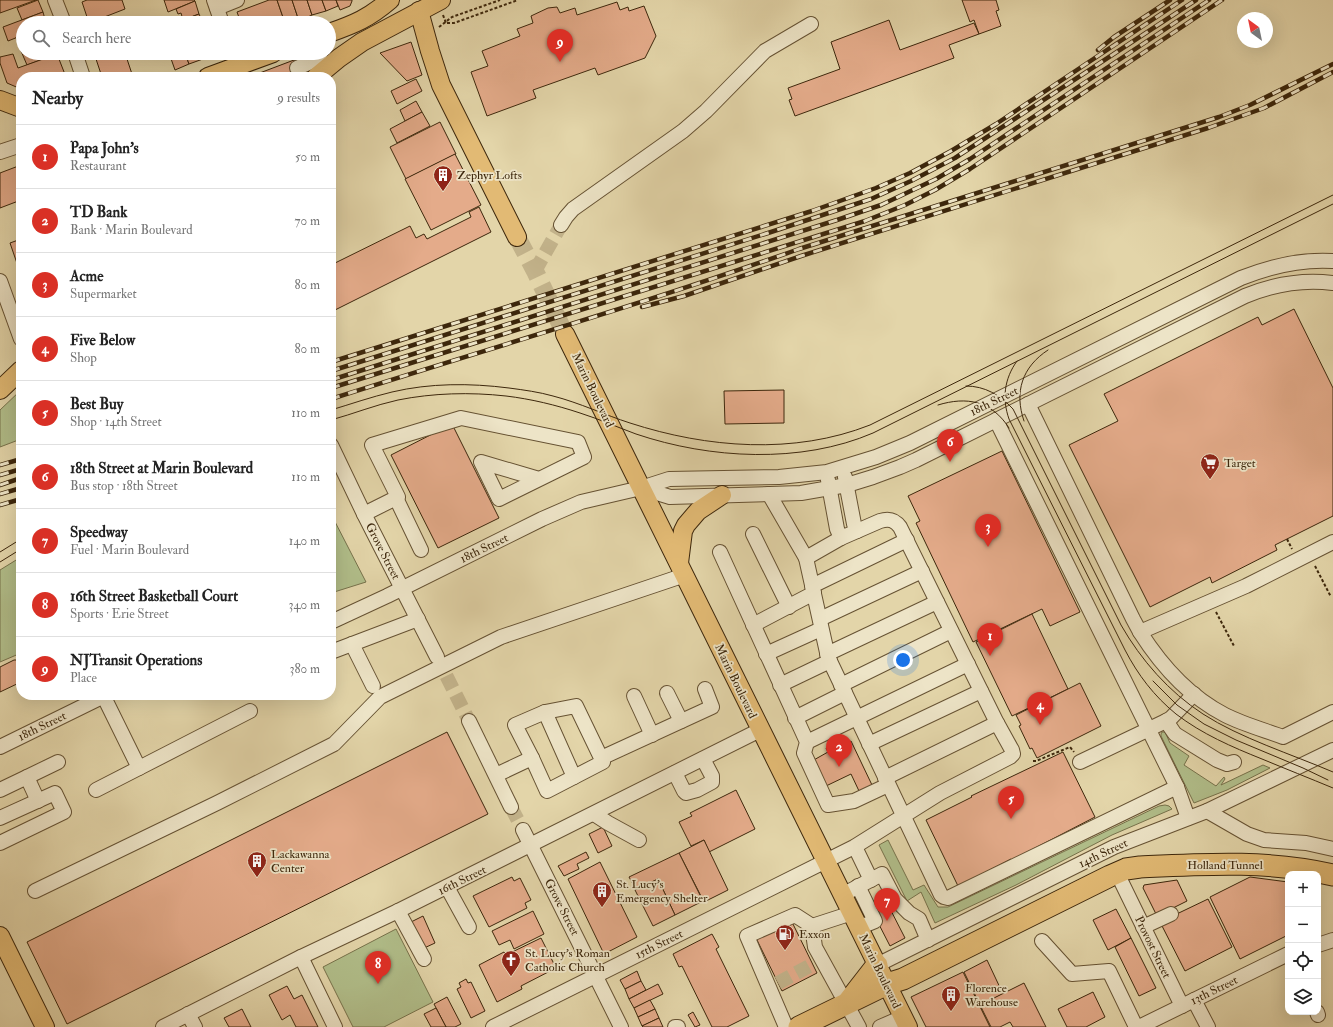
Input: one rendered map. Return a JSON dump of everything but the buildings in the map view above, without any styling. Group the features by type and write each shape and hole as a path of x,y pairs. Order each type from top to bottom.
{"highway":[{"name":"Holland Tunnel","path":"1120,880 1126,869 1140,867 1232,864 1290,868 1333,875"},
{"name":"14th Street","path":"811,1024 887,984 903,979 1120,880"},
{"path":"847,1004 877,965"}],"main road":[{"path":"336,31 354,25 373,6 390,0"},
{"path":"336,56 441,0"},
{"path":"419,11 441,85 517,237"},
{"path":"220,72 252,60"},
{"path":"0,100 16,106"},
{"name":"Marin Boulevard","path":"565,334 905,1022"},
{"path":"0,390 16,375"},
{"path":"682,569 683,531 686,525 698,511 722,495"},
{"path":"1,943 45,1027"}],"street":[{"path":"56,0 62,16"},
{"path":"219,16 215,4 237,0"},
{"path":"561,225 573,209 662,147 689,126 726,92 765,51 811,24"},
{"path":"77,60 81,72"},
{"path":"297,68 324,63"},
{"path":"0,152 16,147"},
{"name":"18th Street","path":"336,620 568,507 594,499 641,488 669,479 779,477 827,472 876,457 904,446 1252,274 1287,263 1333,261"},
{"path":"0,281 16,325"},
{"name":"18th Street","path":"641,488 670,497 800,493 847,485 900,467 1256,292 1279,285 1304,281 1333,283"},
{"path":"1058,369 1067,384"},
{"path":"1028,404 1122,598 1140,632 1164,664 1194,694 1224,714 1283,737 1333,712"},
{"path":"421,550 396,498 398,497 372,445 461,418 578,442 584,457 540,479"},
{"path":"996,420 1177,787 1188,818"},
{"name":"Grove Street","path":"336,455 437,657"},
{"path":"843,468 854,524 857,531"},
{"path":"827,472 837,529 841,538"},
{"path":"770,494 806,558 828,657 941,895 948,898 1177,787"},
{"path":"364,514 396,498"},
{"path":"720,552 806,742 804,752 828,805 854,801 887,781 997,723 907,540 897,524 890,520 880,521 841,538 806,558"},
{"path":"753,534 789,607"},
{"path":"753,625 789,607 813,590 907,540"},
{"path":"1140,632 1246,586 1309,554 1331,548"},
{"path":"35,891 334,744 380,697 501,637 682,569"},
{"path":"766,654 922,571"},
{"path":"780,685 828,657 937,602"},
{"path":"336,650 418,619"},
{"path":"795,718 843,689 951,631"},
{"path":"352,644 373,686"},
{"path":"806,742 968,664"},
{"path":"601,758 712,707 704,689"},
{"path":"869,744 981,691"},
{"path":"667,693 681,721"},
{"path":"1080,762 1166,721 1171,718 1194,694"},
{"path":"634,696 652,735"},
{"name":"18th Street","path":"0,747 94,700"},
{"path":"106,700 139,768"},
{"path":"576,706 603,762 547,791 515,725 545,712 576,706"},
{"path":"96,790 250,711"},
{"path":"545,712 574,777"},
{"path":"469,721 511,807"},
{"path":"1166,721 1175,734 1207,754 1227,764 1234,762"},
{"name":"15th Street","path":"493,1027 855,847 940,793 1010,757 1013,754 1012,750 997,723"},
{"name":"16th Street","path":"163,1027 301,956 447,887 760,730"},
{"name":"14th Street","path":"877,965 1114,847 1207,811 1333,750"},
{"path":"496,775 532,758"},
{"path":"675,773 686,793 698,790 712,782 712,776 703,759"},
{"path":"0,790 58,762"},
{"path":"27,777 38,801"},
{"path":"0,818 55,793 64,812 0,843"},
{"path":"1207,811 1247,834 1264,840 1306,843 1333,849"},
{"path":"594,814 639,840"},
{"name":"Grove Street","path":"523,830 621,1027"},
{"path":"855,847 871,880"},
{"path":"842,894 882,874 895,899 909,913 919,919 928,940"},
{"name":"Provost Street","path":"1120,880 1182,1006"},
{"path":"786,1027 774,985 747,936 794,915 812,926 855,921 875,921 858,886"},
{"path":"447,887 469,927"},
{"path":"398,911 424,959"},
{"path":"1143,927 1171,914"},
{"path":"812,926 818,962 847,1004 859,1027"},
{"path":"1321,944 1333,940"},
{"path":"1042,941 1072,974 1109,971 1136,1027"},
{"name":"13th Street","path":"1139,1027 1285,955"},
{"path":"301,956 335,1027"},
{"path":"1194,1000 1208,1027"},
{"path":"188,1014 195,1027"},
{"path":"880,1027 905,1022"}],"path":[{"path":"440,27 452,17 500,0"},
{"path":"446,23 454,23 518,0"},
{"path":"1309,554 1331,597"},
{"path":"1211,602 1234,646"},
{"path":"1033,761 1070,747 1080,762"}],"green space":[{"path":"16,395 16,441 0,447 0,410"},
{"path":"336,524 366,582 336,591"},
{"path":"16,560 16,655 0,662 0,570"},
{"path":"1162,732 1165,732 1170,743 1189,756 1184,765 1216,786 1224,777 1225,779 1221,785 1263,765 1270,768 1227,790 1194,803 1161,736"},
{"path":"1165,805 1172,809 1112,835 1016,885 935,923 921,892 907,901 879,845 888,840 913,890 924,885 938,907 948,907 1159,806"},
{"path":"396,929 433,1002 384,1027 353,1027 323,967"}],"tunnel":[{"path":"535,271 561,225"},
{"path":"517,237 565,334"},
{"path":"437,657 469,721"},
{"path":"511,807 523,830"},
{"path":"778,983 813,964"}],"tram line":[{"path":"336,408 376,396 406,389 435,385 480,385 531,391 548,395 573,402 630,423 689,438 720,443 750,445 781,444 811,441 841,435 870,425 1333,195"},
{"path":"336,418 381,404 411,398 452,394 492,395 525,399 553,405 587,415 636,434 694,449 725,453 755,454 786,454 816,450 845,443 873,433 1333,204"},
{"path":"1024,421 1020,400 1022,381 1032,364 1048,350"},
{"path":"1017,361 1009,375 1006,389 1005,404 1009,419 1135,668 1168,707 1196,728 1240,750 1333,788"},
{"path":"966,386 973,386 992,392 1013,409 1121,625 1137,651 1167,685 1179,696 1217,723 1249,738 1333,772"},
{"path":"938,405 959,401 978,403 987,406 995,412 1009,428"},
{"path":"0,552 16,542"},
{"path":"0,562 16,552"},
{"path":"1153,681 1177,705 1204,724 1236,740 1328,780"}],"railway":[{"path":"1098,50 1114,37 1170,0"},
{"path":"336,360 812,211 876,188 910,173 996,124 1182,0"},
{"path":"336,369 871,199 911,181 955,158 1196,0"},
{"path":"336,378 881,205 936,179 970,159 1209,0"},
{"path":"336,386 865,221 905,205 935,190 970,169 1222,0"},
{"path":"336,397 624,307 799,249 1219,117 1250,105 1333,64"},
{"path":"642,307 684,296 801,256 1208,128 1264,108 1333,72"},
{"path":"0,465 16,460"},
{"path":"0,475 16,470"},
{"path":"0,485 16,480"},
{"path":"0,494 16,489"},
{"path":"0,505 16,500"}],"place":[{"name":"NJTransit Operations","path":"560,62"},
{"name":"Zephyr Lofts","path":"443,192"},
{"name":"18th Street at Marin Boulevard","path":"950,462"},
{"name":"Target","path":"1210,480"},
{"name":"Acme","path":"988,547"},
{"name":"Papa John's","path":"990,656"},
{"name":"Five Below","path":"1040,725"},
{"name":"TD Bank","path":"839,767"},
{"name":"Best Buy","path":"1011,819"},
{"name":"Lackawanna Center","path":"257,878"},
{"name":"St. Lucy's Emergency Shelter","path":"602,908"},
{"name":"Speedway","path":"887,921"},
{"name":"Exxon","path":"785,951"},
{"name":"St. Lucy's Roman Catholic Church","path":"511,977"},
{"name":"16th Street Basketball Court","path":"378,984"},
{"name":"Florence Warehouse","path":"951,1012"}]}
